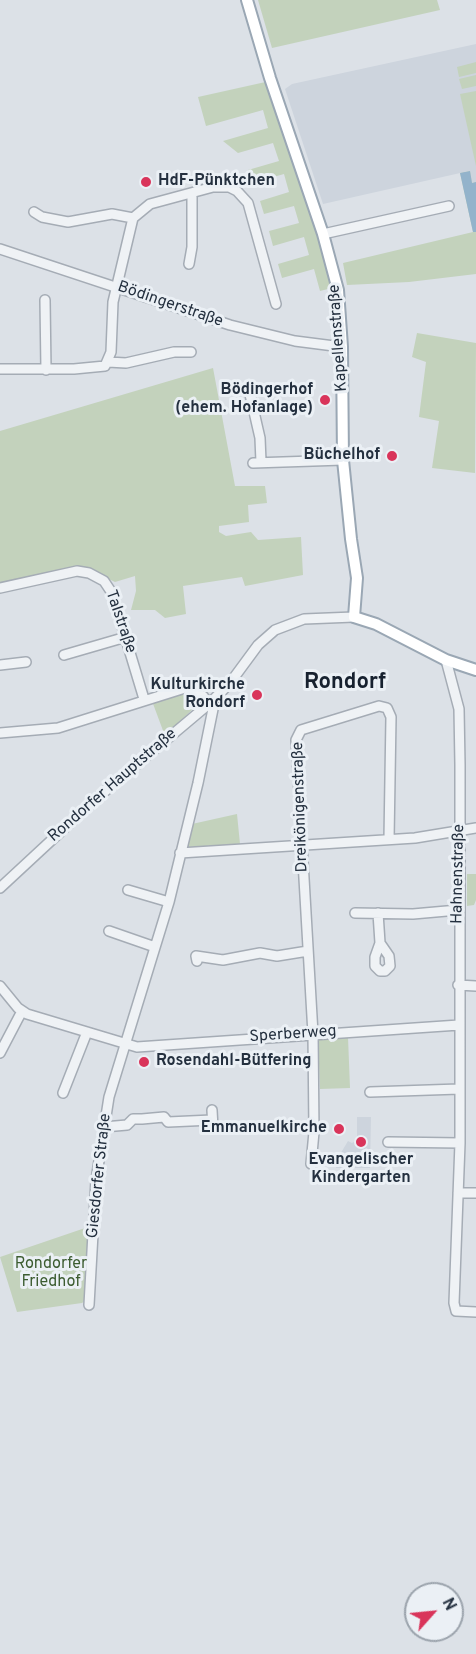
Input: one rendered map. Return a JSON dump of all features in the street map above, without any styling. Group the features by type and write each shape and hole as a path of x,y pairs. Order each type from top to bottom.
{"main road":[{"name":"Kapellenstraße","path":"247,0 270,78 323,234 338,290 342,347 343,460 357,578 354,617"},
{"name":"Rondorfer Hauptstraße","path":"354,617 376,624 446,660 476,670"}],"street":[{"path":"108,362 112,302 132,218 143,207 221,186 229,187 243,196 248,203 276,304"},
{"path":"189,264 192,247 192,193"},
{"path":"323,234 449,206"},
{"path":"34,212 42,217 68,222 112,214 132,218"},
{"name":"Bödingerstraße","path":"0,249 198,316 267,335 342,347"},
{"path":"45,300 46,370"},
{"path":"0,369 101,368 108,362 126,363 174,352 191,352"},
{"path":"249,390 260,438 257,463 343,460"},
{"name":"Talstraße","path":"0,588 77,571 90,573 104,582 112,593 144,699"},
{"name":"Rondorfer Hauptstraße","path":"0,888 88,806 210,703 230,683 258,645 275,630 304,619 354,617"},
{"path":"64,656 126,637"},
{"name":"Hahnenstraße","path":"446,660 459,710 460,1143 454,1303 456,1311 476,1312"},
{"path":"0,665 26,662"},
{"path":"0,733 58,728 144,699 185,688 193,689 210,703"},
{"name":"Giesdorfer Straße","path":"89,1305 96,1180 109,1097 127,1045 169,902 213,716 210,703"},
{"name":"Dreikönigenstraße","path":"311,1164 314,1132 314,1034 296,740 301,730 379,706 387,708 391,717 390,839"},
{"path":"180,852 415,838 476,828"},
{"path":"128,890 169,902"},
{"path":"355,913 458,910"},
{"path":"378,913 380,943"},
{"path":"109,931 155,947"},
{"path":"197,962 196,956 223,960 260,953 277,956 308,951"},
{"path":"458,985 476,986"},
{"path":"0,986 22,1011 0,1053"},
{"name":"Sperberweg","path":"22,1011 127,1045 173,1045 459,1025"},
{"path":"63,1093 87,1032"},
{"path":"370,1092 459,1089"},
{"path":"104,1127 127,1125 133,1119 164,1117 168,1122 213,1124 212,1110"},
{"path":"388,1142 460,1143"},
{"path":"458,1193 476,1193"}],"shaded area":[{"path":"476,44 476,182 472,183 469,171 323,204 285,89 292,84"},
{"name":"Evangelischer Kindergarten","path":"357,1117 371,1117 370,1168 336,1168 336,1161 348,1141 352,1143 357,1140"}],"green space":[{"path":"258,0 437,0 440,10 272,48"},
{"path":"476,62 476,73 459,77 457,67"},
{"path":"476,75 476,86 462,89 459,79"},
{"path":"270,81 336,287 320,291 314,269 282,278 278,264 309,255 304,237 273,246 269,231 299,223 294,206 264,214 260,201 289,192 284,174 252,183 248,170 279,161 273,143 238,153 223,141 268,128 263,110 206,126 198,97"},
{"path":"476,91 476,166 460,94"},
{"path":"470,171 472,183 476,182 476,274 409,282 347,285 343,263 473,232 460,173"},
{"path":"417,333 476,343 475,473 432,468 439,421 419,417 426,362 412,357"},
{"path":"213,368 235,486 265,486 267,503 248,505 249,522 219,526 219,532 226,536 251,532 258,540 301,537 303,575 245,586 242,577 183,586 186,614 165,618 155,610 131,610 136,591 135,576 115,582 96,573 0,585 0,431"},
{"path":"183,693 196,695 199,703 165,736 152,701"},
{"path":"237,814 240,844 189,847 187,844 192,824"},
{"path":"467,874 476,874 476,900 474,905 467,906"},
{"path":"348,1037 350,1088 320,1089 318,1038"},
{"name":"Rondorfer Friedhof","path":"88,1227 86,1300 82,1303 17,1312 0,1257"}],"water":[{"path":"470,171 472,183 476,182 476,232 473,232 460,173"}],"place":[{"name":"HdF-Pünktchen","path":"146,182"},
{"name":"Bödingerhof (ehem. Hofanlage)","path":"325,400"},
{"name":"Büchelhof","path":"392,456"},
{"name":"Kulturkirche Rondorf","path":"257,695"},
{"name":"Rosendahl-Bütfering","path":"144,1062"},
{"name":"Emmanuelkirche","path":"339,1129"},
{"name":"Evangelischer Kindergarten","path":"361,1142"}],"district":[{"name":"Rondorf","path":"345,684"}]}
